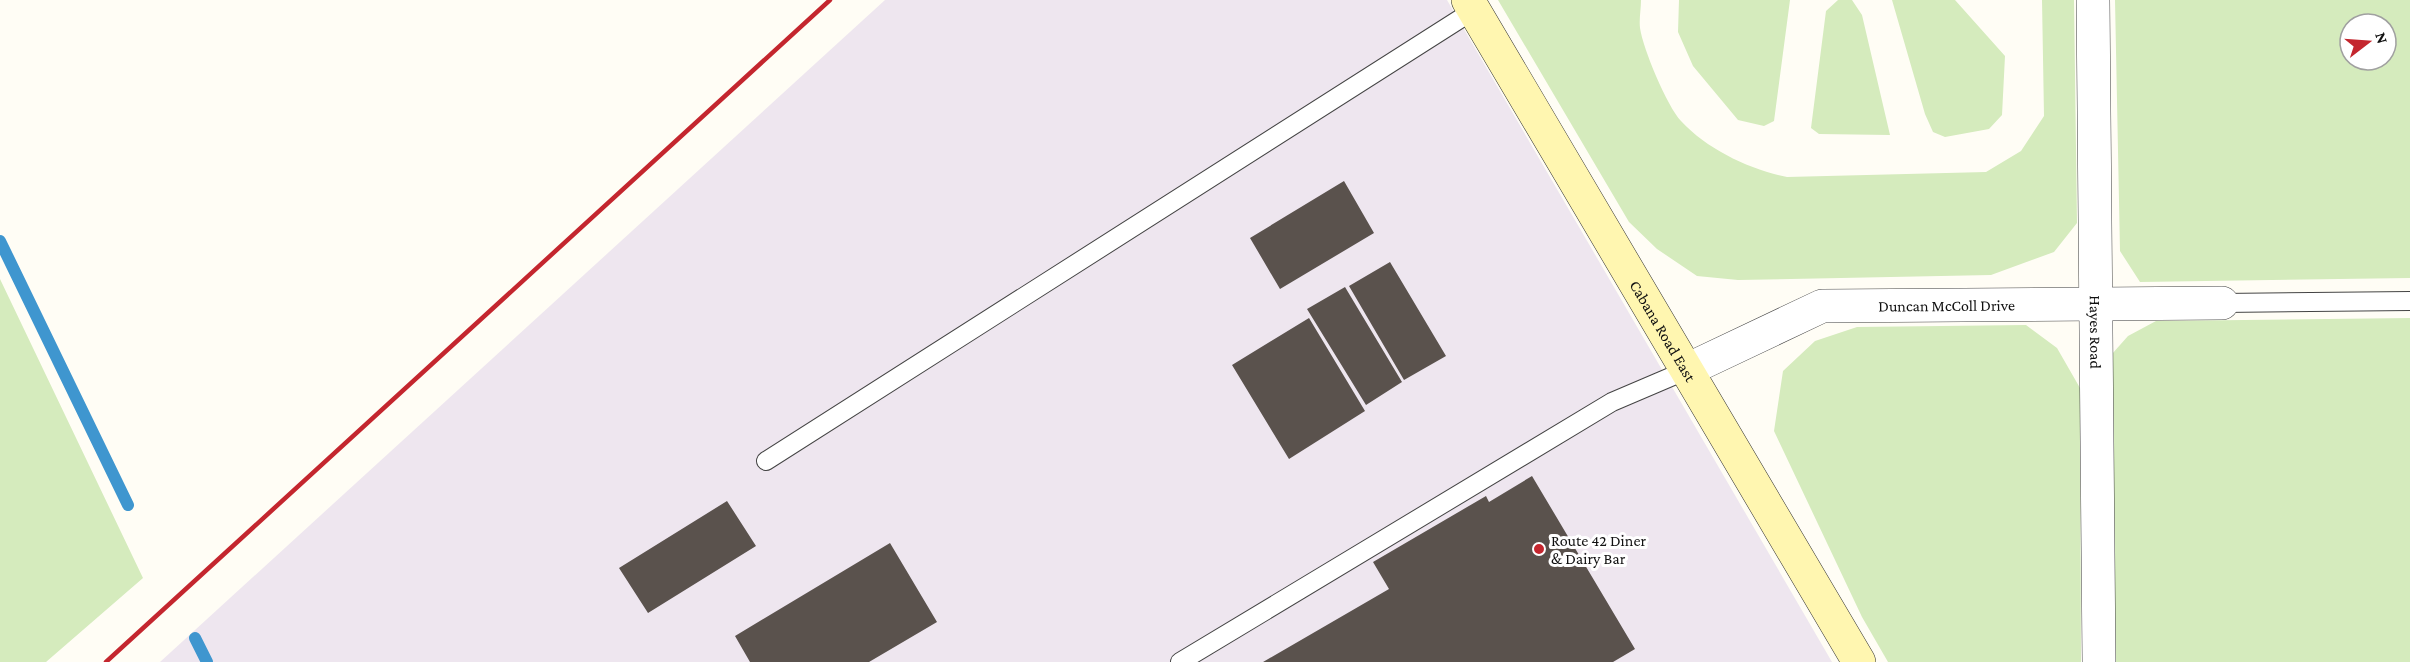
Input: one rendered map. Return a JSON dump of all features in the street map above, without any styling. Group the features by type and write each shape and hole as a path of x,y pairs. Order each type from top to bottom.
{"main road":[{"name":"Cabana Road East","path":"1471,5 1852,654"}],"street":[{"name":"Hayes Road","path":"2093,0 2099,662"},
{"name":"Duncan McColl Drive","path":"1687,370 1821,306 2222,303"}],"lane":[{"path":"766,461 1471,5"},
{"path":"2222,303 2410,301"},
{"path":"1180,662 1612,402 1687,370"}],"shaded area":[{"path":"885,0 1447,0 1832,662 160,662"}],"green space":[{"path":"1498,0 1641,0 1642,37 1656,77 1675,114 1704,141 1730,157 1758,169 1787,177 1986,172 2021,151 2044,116 2042,0 2074,0 2077,223 2054,252 1991,275 1738,280 1697,276 1657,249 1629,222"},
{"path":"1679,0 1790,0 1774,121 1764,126 1738,120 1693,66 1678,32"},
{"path":"1838,0 1852,0 1862,15 1890,135 1819,134 1811,128 1826,11"},
{"path":"1892,0 1955,0 2005,56 2002,115 1989,129 1945,137 1933,132 1925,114"},
{"path":"2115,0 2410,0 2410,278 2140,282 2120,251"},
{"path":"0,279 143,578 46,662 0,662"},
{"path":"2410,318 2410,662 2114,662 2112,354 2128,336 2156,321"},
{"path":"2026,325 2057,348 2080,388 2081,662 1888,662 1862,617 1774,431 1783,371 1815,341 1857,327"}],"building":[{"path":"1344,181 1374,233 1280,289 1250,238"},
{"path":"1390,262 1446,356 1404,380 1349,286"},
{"path":"1345,287 1402,382 1366,405 1307,309"},
{"path":"1309,318 1365,411 1289,459 1232,365"},
{"path":"1532,476 1635,649 1613,662 1263,662 1389,589 1373,562 1486,496 1489,502"},
{"path":"727,501 756,546 648,613 619,568"},
{"path":"890,543 937,622 869,662 750,662 735,636"}],"waterway":[{"path":"0,241 128,505"},
{"path":"195,638 207,662"}],"railway":[{"path":"106,662 830,0"}],"place":[{"name":"Route 42 Diner & Dairy Bar","path":"1539,549"}]}
